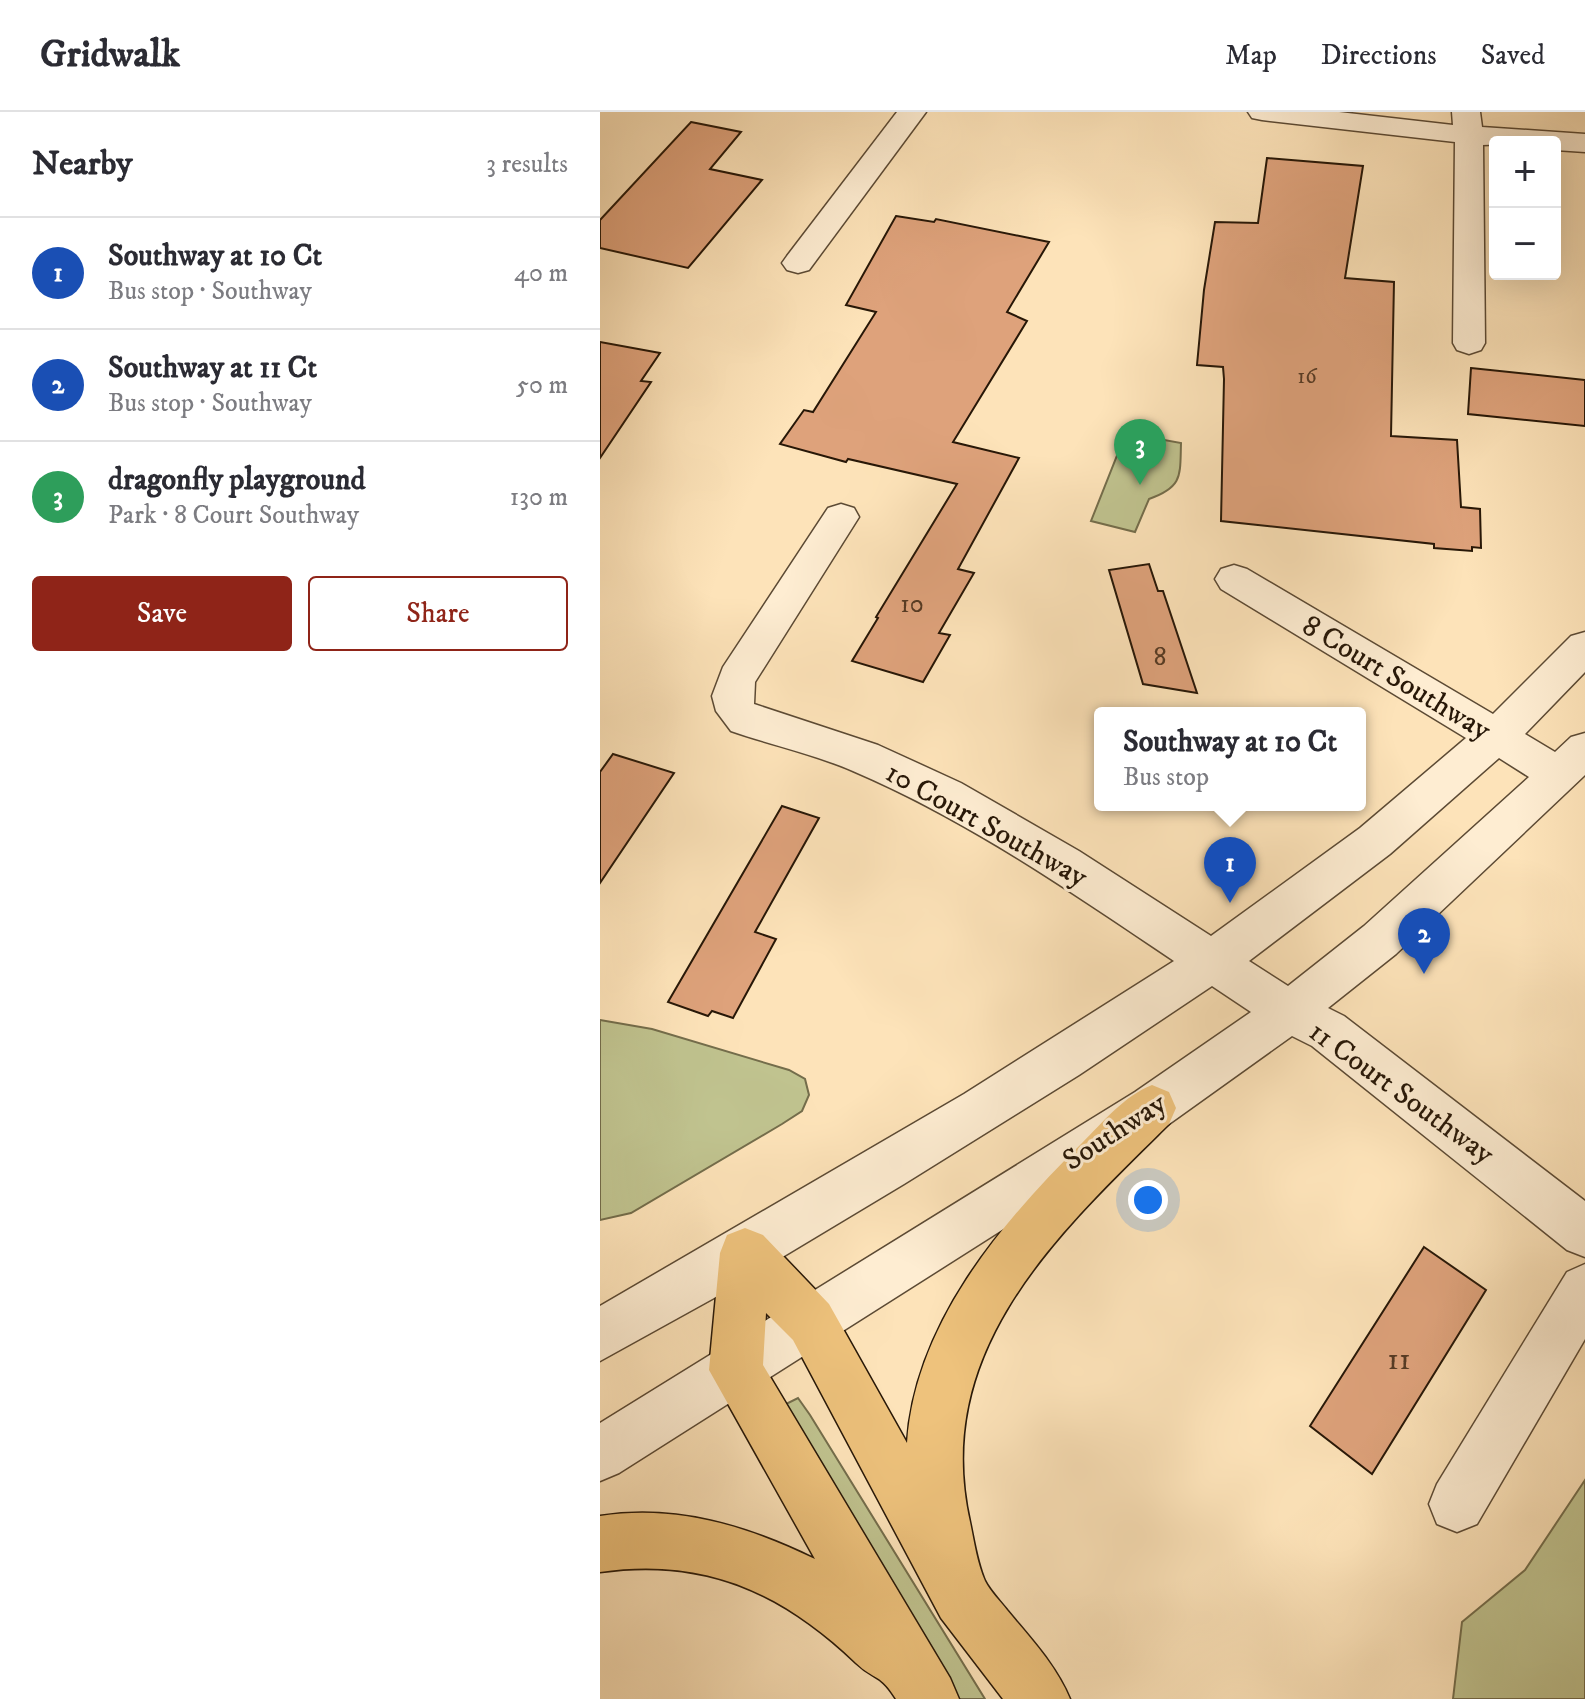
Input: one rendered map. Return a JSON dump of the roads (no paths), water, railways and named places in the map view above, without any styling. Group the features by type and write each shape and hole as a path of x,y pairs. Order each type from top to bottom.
{"highway":[{"path":"961,1598 942,1532 935,1473 935,1432 940,1399 953,1359 998,1279 1032,1235 1102,1156 1152,1108"},
{"path":"745,1253 811,1322 961,1598 1040,1699"},
{"path":"745,1253 736,1370 926,1699"},
{"path":"600,1544 642,1539 704,1549 752,1561 801,1582 845,1612 893,1657 926,1699"}],"street":[{"path":"798,263 912,112"},
{"path":"1262,112 1468,123 1585,143"},
{"path":"1468,123 1469,343"},
{"name":"10 Court Southway","path":"841,517 737,678 731,702 735,712 745,720 896,770 946,795 1064,864 1213,960"},
{"name":"8 Court Southway","path":"1234,579 1495,736 1573,762"},
{"path":"600,1335 745,1253 1088,1044 1213,960 1301,898 1399,822 1495,736 1585,647"},
{"name":"Southway","path":"600,1454 1152,1108 1289,1012 1380,940 1573,762"},
{"name":"11 Court Southway","path":"1213,960 1289,1012 1338,1038 1585,1232"},
{"path":"1457,1504 1585,1290"}],"place":[{"name":"dragonfly playground","path":"1140,485"},
{"name":"Southway at 10 Ct","path":"1230,903"},
{"name":"Southway at 11 Ct","path":"1424,974"}]}
